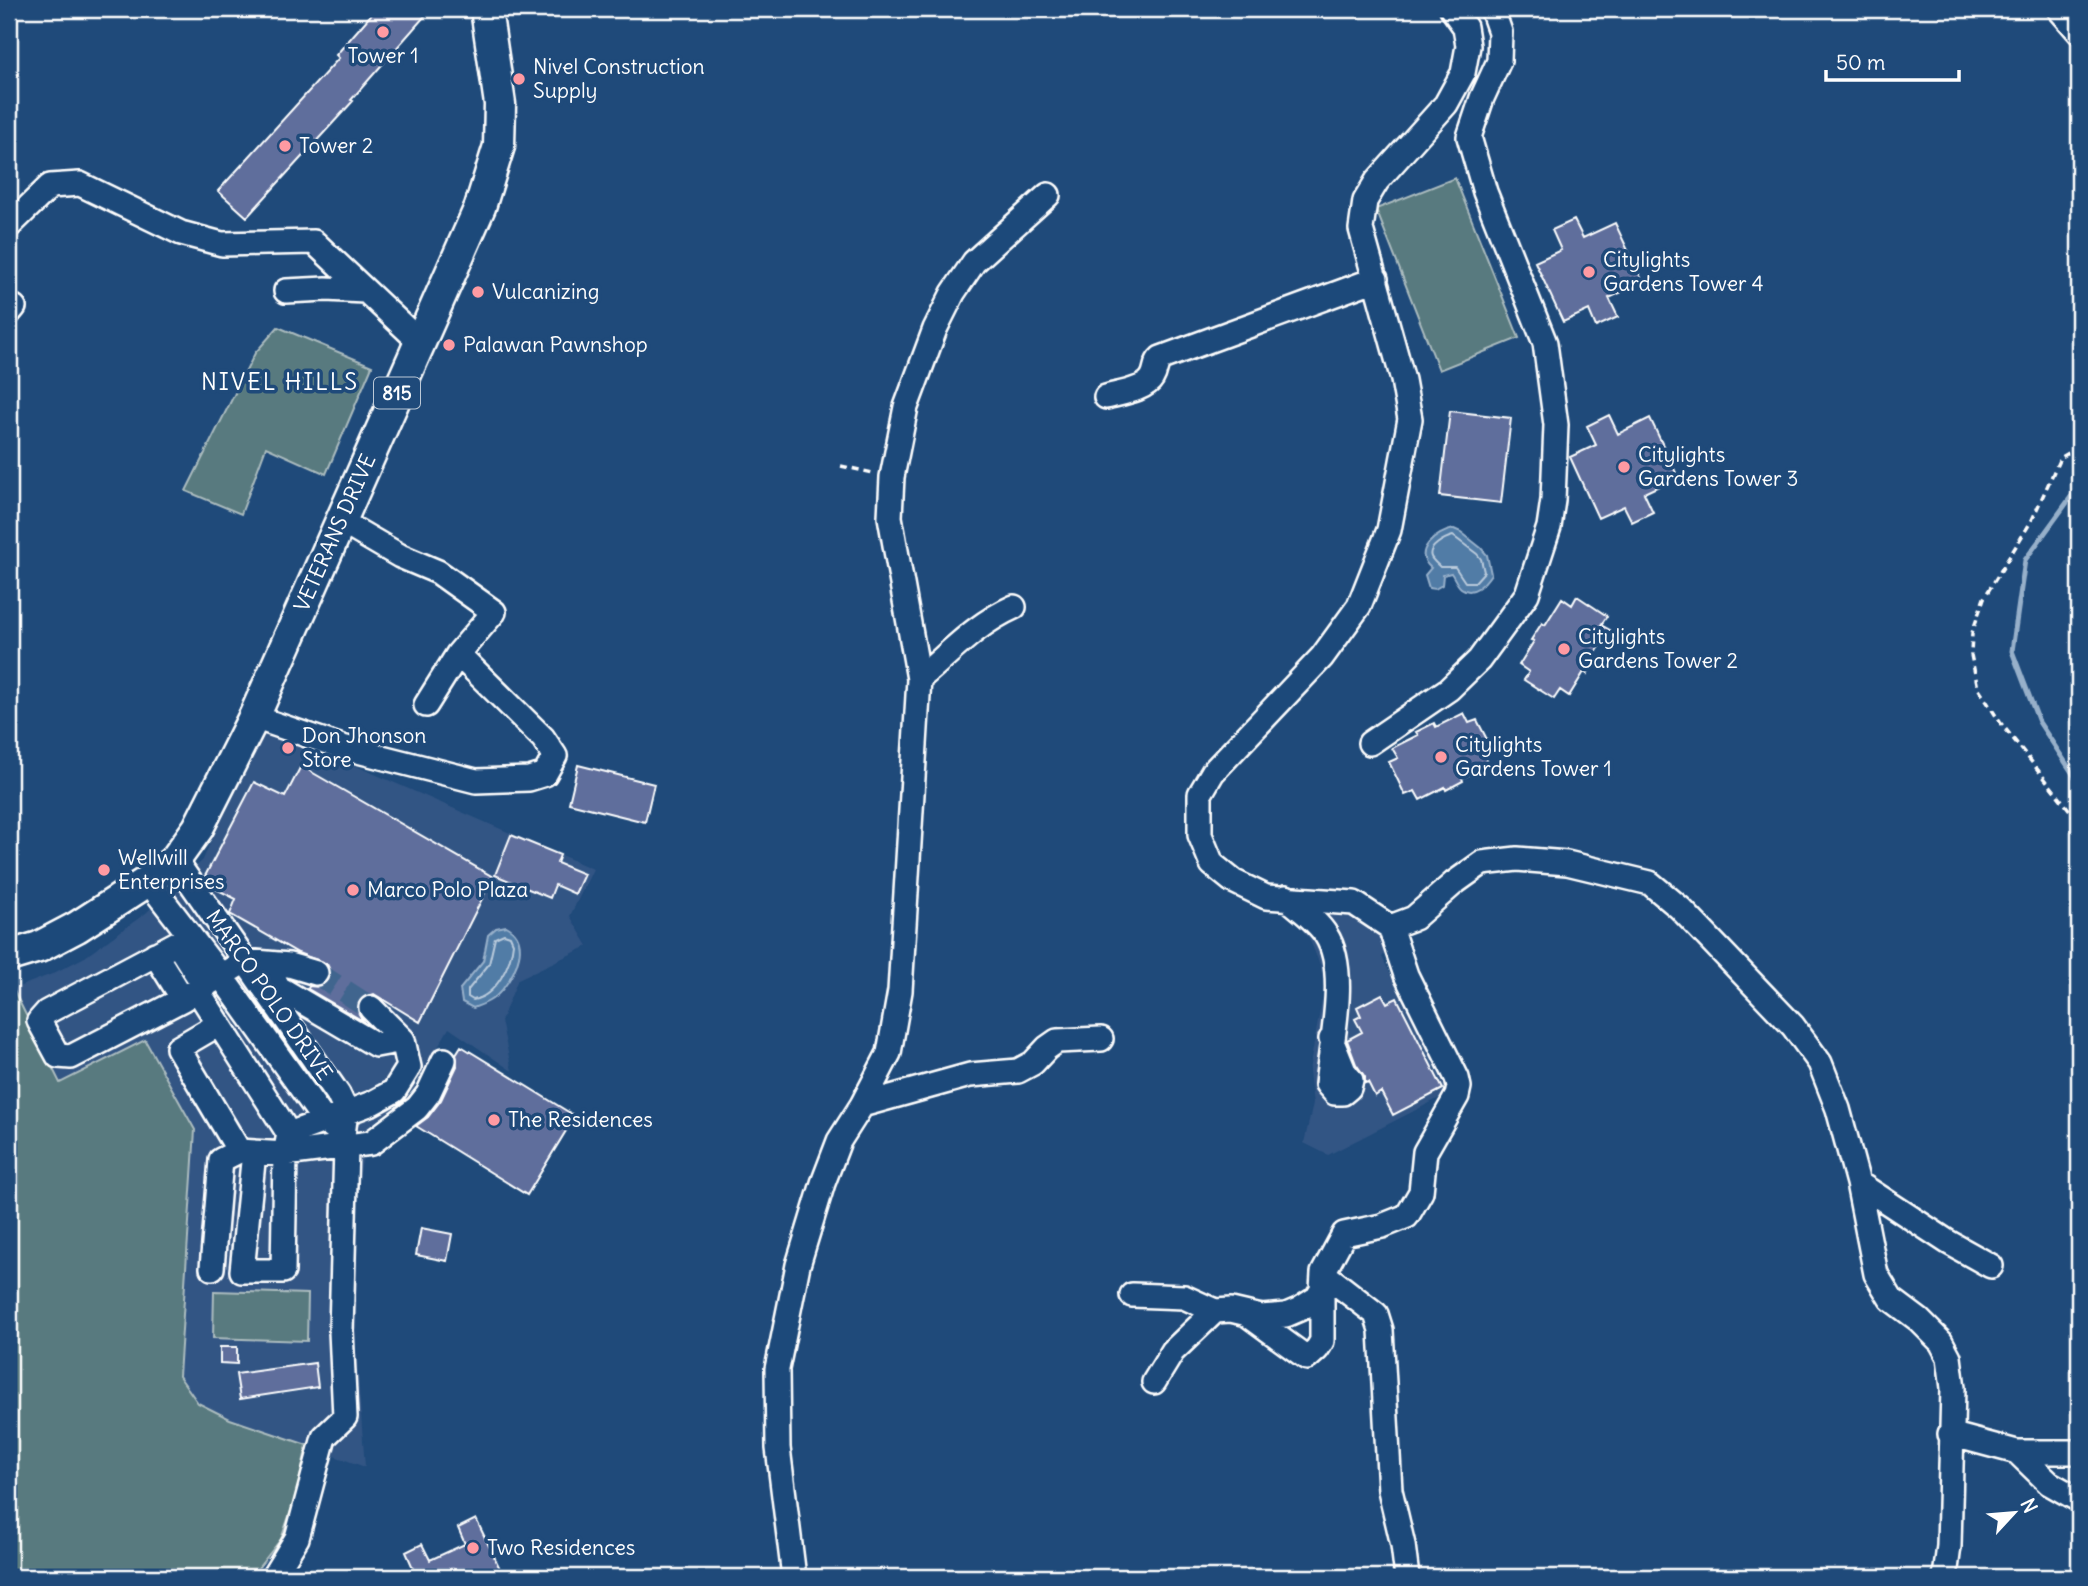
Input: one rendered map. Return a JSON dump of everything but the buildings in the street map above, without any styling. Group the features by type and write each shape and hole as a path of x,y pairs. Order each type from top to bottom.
{"main road":[{"name":"VETERANS DRIVE","path":"9,956 39,947 77,927 175,860 198,828 254,717 480,207 499,146 500,104 486,9"}],"street":[{"path":"1132,1295 1184,1297 1215,1311 1231,1310 1261,1317 1286,1315 1300,1309 1317,1298 1344,1234 1382,1226 1408,1216 1421,1192 1425,1152 1457,1096 1457,1077 1406,975 1390,927 1354,902 1266,897 1233,881 1212,864 1200,835 1200,794 1213,772 1322,657 1359,606 1389,530 1410,419 1403,380 1361,229 1365,201 1377,181 1446,104 1463,73 1468,46 1465,27 1452,9"},
{"path":"1370,743 1449,688 1479,660 1527,594 1549,527 1556,425 1545,343 1485,192 1469,137 1499,61 1500,32 1492,9"},
{"path":"2059,9 2079,32"},
{"path":"9,226 50,186 80,184 181,233 222,244 314,242 421,342"},
{"path":"794,1577 778,1448 778,1369 798,1265 823,1183 839,1140 862,1105 889,1053 900,992 919,679 890,517 892,477 906,407 935,329 953,293 974,262 1048,195"},
{"path":"1106,397 1147,385 1152,379 1156,362 1161,358 1376,279"},
{"path":"286,291 364,290"},
{"path":"340,521 400,556 438,572 494,612 458,654 426,705"},
{"path":"919,679 974,630 1014,607"},
{"path":"254,717 342,747 476,781 529,779 545,774 555,756 543,738 458,654"},
{"path":"1390,927 1414,918 1482,863 1517,859 1567,863 1650,883 1680,908 1793,1026 1820,1063 1838,1108 1858,1183 1876,1274 1891,1299 1919,1320 1941,1342 1949,1357 1953,1388 1949,1546 1945,1577"},
{"name":"MARCO POLO DRIVE","path":"175,860 254,962 338,1094 346,1111"},
{"name":"MARCO POLO DRIVE","path":"148,881 202,988 344,1141"},
{"path":"1286,897 1327,935 1338,971 1331,1039 1336,1074"},
{"path":"219,1024 178,1048 246,1151 242,1271 282,1271 287,1144 219,1024 202,988 155,954 47,1012 40,1021 58,1056 71,1057 202,988 254,962 289,965 316,973"},
{"path":"254,962 279,988 376,1045 403,1040"},
{"path":"287,1144 324,1120 372,1103 394,1091 409,1067 403,1040 371,1007"},
{"path":"862,1105 970,1075 1018,1071 1033,1063 1057,1041 1101,1039"},
{"path":"212,1268 221,1160 246,1151 287,1144 344,1141 371,1143 417,1108 428,1094 444,1060"},
{"path":"273,1577 297,1538 324,1437 345,1417 341,1331 346,1111"},
{"path":"1858,1183 1948,1242 1992,1266"},
{"path":"1245,1312 1307,1358 1318,1349 1322,1341 1323,1281"},
{"path":"1323,1281 1376,1314 1381,1329 1390,1490 1403,1545 1407,1577"},
{"path":"1154,1382 1173,1351 1215,1311"},
{"path":"1950,1433 2017,1452 2079,1452"},
{"path":"2017,1452 2049,1483 2079,1500"}],"path":[{"path":"2079,447 2060,458 2032,520 1984,598 1972,633 1978,688 2000,722 2079,822"},
{"path":"841,466 892,477"}],"shaded area":[{"name":"Marco Polo Plaza","path":"258,726 593,869 570,916 588,946 518,979 501,1021 512,1071 449,1028 410,1096 369,1126 359,1178 356,1348 365,1467 230,1419 198,1403 179,1376 60,1083 13,989 52,974 85,957 146,913 203,860"},
{"path":"1266,897 1354,903 1391,946 1382,957 1449,1093 1328,1155 1304,1143 1313,1104 1309,1071 1324,989 1321,967 1309,938 1293,919"}],"green space":[{"path":"1455,178 1519,338 1439,370 1376,209"},
{"path":"278,327 372,366 326,474 266,447 241,514 186,491 255,353"},
{"path":"13,989 60,1083 145,1040 195,1130 179,1376 198,1403 230,1419 307,1445 296,1496 281,1539 251,1577 9,1577 9,990"},
{"path":"214,1291 308,1294 307,1341 213,1338"}],"water":[{"path":"1454,529 1487,555 1491,574 1474,590 1461,588 1451,573 1443,575 1442,585 1435,589 1429,588 1425,575 1431,568 1424,556 1425,549 1434,538"},
{"path":"506,926 518,939 520,948 516,966 499,993 473,1008 462,1002 460,989 483,961 488,935 496,928"}],"waterway":[{"path":"2079,490 2025,560 2012,651 2039,722 2079,783"}],"tunnel":[{"path":"316,973 371,1008"}],"place":[{"name":"Tower 1","path":"383,32"},
{"name":"Nivel Construction Supply","path":"519,79"},
{"name":"Tower 2","path":"285,146"},
{"name":"Citylights Gardens Tower 4","path":"1589,272"},
{"name":"Vulcanizing","path":"478,292"},
{"name":"Palawan Pawnshop","path":"449,345"},
{"name":"Citylights Gardens Tower 3","path":"1624,467"},
{"name":"Citylights Gardens Tower 2","path":"1564,649"},
{"name":"Don Jhonson Store","path":"288,748"},
{"name":"Citylights Gardens Tower 1","path":"1441,757"},
{"name":"Wellwill Enterprises","path":"104,870"},
{"name":"Marco Polo Plaza","path":"353,890"},
{"name":"The Residences","path":"494,1120"},
{"name":"Two Residences","path":"473,1548"}],"district":[{"name":"NIVEL HILLS","path":"280,382"}]}
